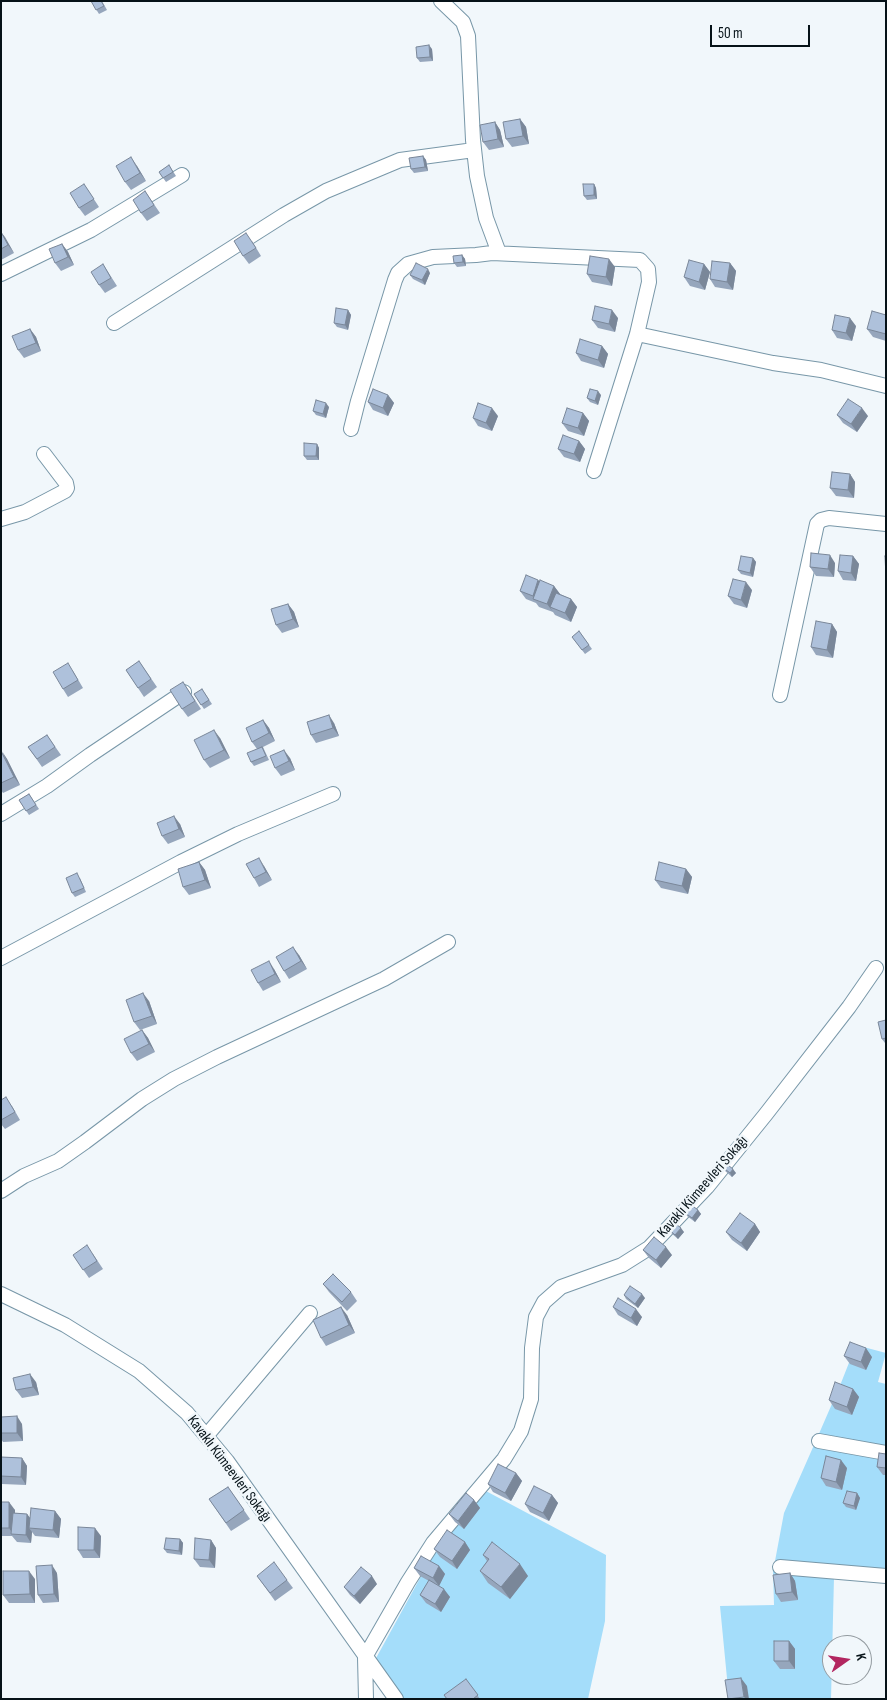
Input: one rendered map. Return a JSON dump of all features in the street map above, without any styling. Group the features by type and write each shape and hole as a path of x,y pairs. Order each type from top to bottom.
{"street":[{"path":"442,1 463,22 468,36 477,176 486,218 499,253"},
{"path":"114,323 284,215 326,191 400,160 474,150"},
{"path":"1,274 92,230 182,175"},
{"path":"351,429 395,280 403,267 414,261 433,257 499,253 640,260 645,263 648,269 650,282 638,334 594,471"},
{"path":"638,334 773,363 821,370 886,386"},
{"path":"1,520 25,512 65,491 67,488 44,454"},
{"path":"780,696 817,524 821,520 829,518 886,524"},
{"path":"1,814 46,786 184,692"},
{"path":"1,958 181,862 238,834 333,794"},
{"path":"1,1191 24,1176 58,1160 124,1112 174,1079 384,979 448,942"},
{"name":"Kavaklı Kümeevleri Sokağı","path":"365,1657 433,1542 504,1459 521,1431 531,1399 532,1348 536,1317 544,1302 561,1287 622,1265 649,1248 707,1187 766,1114 876,968"},
{"name":"Kavaklı Kümeevleri Sokağı","path":"1,1294 65,1325 139,1371 187,1413 227,1460 396,1699"},
{"path":"207,1435 310,1313"},
{"path":"819,1441 886,1453"},
{"path":"780,1567 886,1576"},
{"path":"365,1657 366,1699"}],"shaded area":[{"path":"856,1345 886,1353 878,1382 886,1384 886,1448 818,1436"},
{"path":"814,1445 886,1457 886,1570 775,1561 784,1513"},
{"path":"484,1490 606,1555 605,1621 588,1699 403,1699 375,1660 442,1541"},
{"path":"773,1570 834,1577 833,1635 822,1635 822,1685 831,1685 831,1699 729,1699 720,1606 774,1605"}],"building":[{"path":"91,1 101,1 104,6 96,10"},
{"path":"429,45 430,57 417,58 416,47"},
{"path":"520,119 523,136 506,139 503,122"},
{"path":"495,122 498,139 483,142 480,125"},
{"path":"423,156 425,167 411,169 409,158"},
{"path":"131,157 140,173 125,182 116,166"},
{"path":"169,165 173,172 163,178 159,172"},
{"path":"84,184 94,199 79,208 70,193"},
{"path":"583,184 594,184 594,195 584,196"},
{"path":"145,191 154,205 141,213 133,200"},
{"path":"1,232 8,245 1,249"},
{"path":"246,233 256,248 243,256 234,241"},
{"path":"62,244 68,257 55,263 49,249"},
{"path":"462,255 463,262 454,263 453,256"},
{"path":"590,256 609,259 606,277 587,274"},
{"path":"689,260 704,264 699,282 684,277"},
{"path":"712,261 730,263 727,282 710,279"},
{"path":"416,263 428,269 422,280 410,275"},
{"path":"103,264 111,278 99,285 91,272"},
{"path":"595,306 612,310 609,324 592,320"},
{"path":"336,308 348,310 345,325 334,323"},
{"path":"872,311 886,315 886,334 867,329"},
{"path":"835,315 850,318 846,333 832,330"},
{"path":"30,329 36,343 18,350 12,336"},
{"path":"580,339 602,346 598,360 576,353"},
{"path":"373,389 388,395 383,408 368,402"},
{"path":"590,389 598,391 595,401 587,398"},
{"path":"848,399 862,408 851,424 837,415"},
{"path":"316,400 326,403 323,414 313,411"},
{"path":"478,403 492,408 486,423 473,418"},
{"path":"567,408 583,413 578,428 562,423"},
{"path":"563,435 579,441 574,454 558,449"},
{"path":"304,443 317,444 316,456 304,456"},
{"path":"832,472 850,474 848,490 830,488"},
{"path":"811,553 830,555 828,569 810,567"},
{"path":"840,555 853,556 851,573 838,571"},
{"path":"741,556 753,558 750,573 738,570"},
{"path":"526,575 538,580 533,596 520,591"},
{"path":"733,579 746,582 741,600 728,596"},
{"path":"540,580 554,586 547,604 533,599"},
{"path":"556,593 571,599 565,613 550,607"},
{"path":"288,604 293,619 276,625 271,609"},
{"path":"816,621 832,624 827,650 811,647"},
{"path":"579,631 589,645 582,650 572,637"},
{"path":"139,661 151,679 138,688 126,670"},
{"path":"68,663 78,680 63,689 53,672"},
{"path":"183,682 195,701 182,709 170,690"},
{"path":"202,689 209,700 201,705 194,694"},
{"path":"329,715 333,728 311,735 307,722"},
{"path":"263,720 269,733 252,742 246,728"},
{"path":"214,730 224,750 204,760 194,740"},
{"path":"47,735 55,747 37,759 28,747"},
{"path":"262,747 266,756 251,762 247,753"},
{"path":"284,750 289,761 275,768 270,756"},
{"path":"1,751 14,777 1,783"},
{"path":"29,794 36,805 26,811 19,800"},
{"path":"174,816 179,829 162,836 157,823"},
{"path":"259,858 266,872 254,878 246,864"},
{"path":"199,862 205,880 183,887 178,869"},
{"path":"659,862 686,869 682,886 655,880"},
{"path":"77,873 84,888 72,893 66,878"},
{"path":"293,947 301,961 284,971 276,957"},
{"path":"269,961 275,974 258,983 251,970"},
{"path":"143,993 152,1016 134,1022 126,1000"},
{"path":"886,1020 886,1038 882,1039 878,1022"},
{"path":"142,1030 149,1044 131,1053 124,1039"},
{"path":"6,1097 15,1112 1,1120 1,1100"},
{"path":"724,1162 733,1169 730,1173 721,1166"},
{"path":"690,1204 698,1210 692,1218 684,1212"},
{"path":"740,1213 755,1224 741,1243 726,1232"},
{"path":"672,1221 681,1228 675,1235 667,1228"},
{"path":"654,1237 666,1247 656,1260 643,1250"},
{"path":"87,1245 97,1261 83,1270 73,1255"},
{"path":"333,1274 351,1292 342,1302 323,1284"},
{"path":"630,1286 642,1294 635,1304 624,1295"},
{"path":"618,1298 636,1309 631,1318 613,1307"},
{"path":"341,1307 349,1325 321,1338 313,1320"},
{"path":"850,1342 866,1348 861,1362 844,1356"},
{"path":"30,1374 33,1387 16,1390 13,1378"},
{"path":"835,1382 853,1389 847,1407 829,1400"},
{"path":"17,1416 17,1433 1,1433 1,1417"},
{"path":"879,1453 886,1454 886,1468 877,1467"},
{"path":"826,1456 841,1460 836,1482 821,1478"},
{"path":"1,1457 22,1458 21,1477 1,1476"},
{"path":"498,1464 516,1473 505,1493 488,1484"},
{"path":"534,1486 552,1495 543,1513 525,1504"},
{"path":"228,1487 244,1510 226,1523 209,1499"},
{"path":"847,1491 857,1493 854,1506 843,1503"},
{"path":"466,1493 474,1500 458,1521 449,1514"},
{"path":"1,1502 9,1502 9,1528 1,1528"},
{"path":"31,1508 55,1511 53,1530 29,1528"},
{"path":"13,1513 27,1514 26,1535 11,1534"},
{"path":"78,1527 95,1528 94,1550 78,1550"},
{"path":"447,1530 465,1542 452,1561 434,1549"},
{"path":"166,1538 180,1539 179,1551 164,1549"},
{"path":"195,1538 211,1540 209,1560 194,1559"},
{"path":"492,1542 520,1564 501,1587 480,1571 489,1559 483,1555"},
{"path":"421,1556 439,1566 433,1578 414,1568"},
{"path":"274,1562 287,1580 270,1593 257,1576"},
{"path":"52,1565 54,1594 38,1595 36,1566"},
{"path":"361,1567 372,1576 354,1596 344,1587"},
{"path":"3,1571 29,1571 30,1594 3,1595"},
{"path":"790,1573 792,1592 776,1594 773,1575"},
{"path":"429,1580 444,1589 435,1604 420,1595"},
{"path":"774,1641 789,1641 789,1661 774,1661"},
{"path":"741,1678 744,1697 728,1699 725,1680"},
{"path":"466,1679 478,1695 473,1699 447,1699 444,1695"}]}
